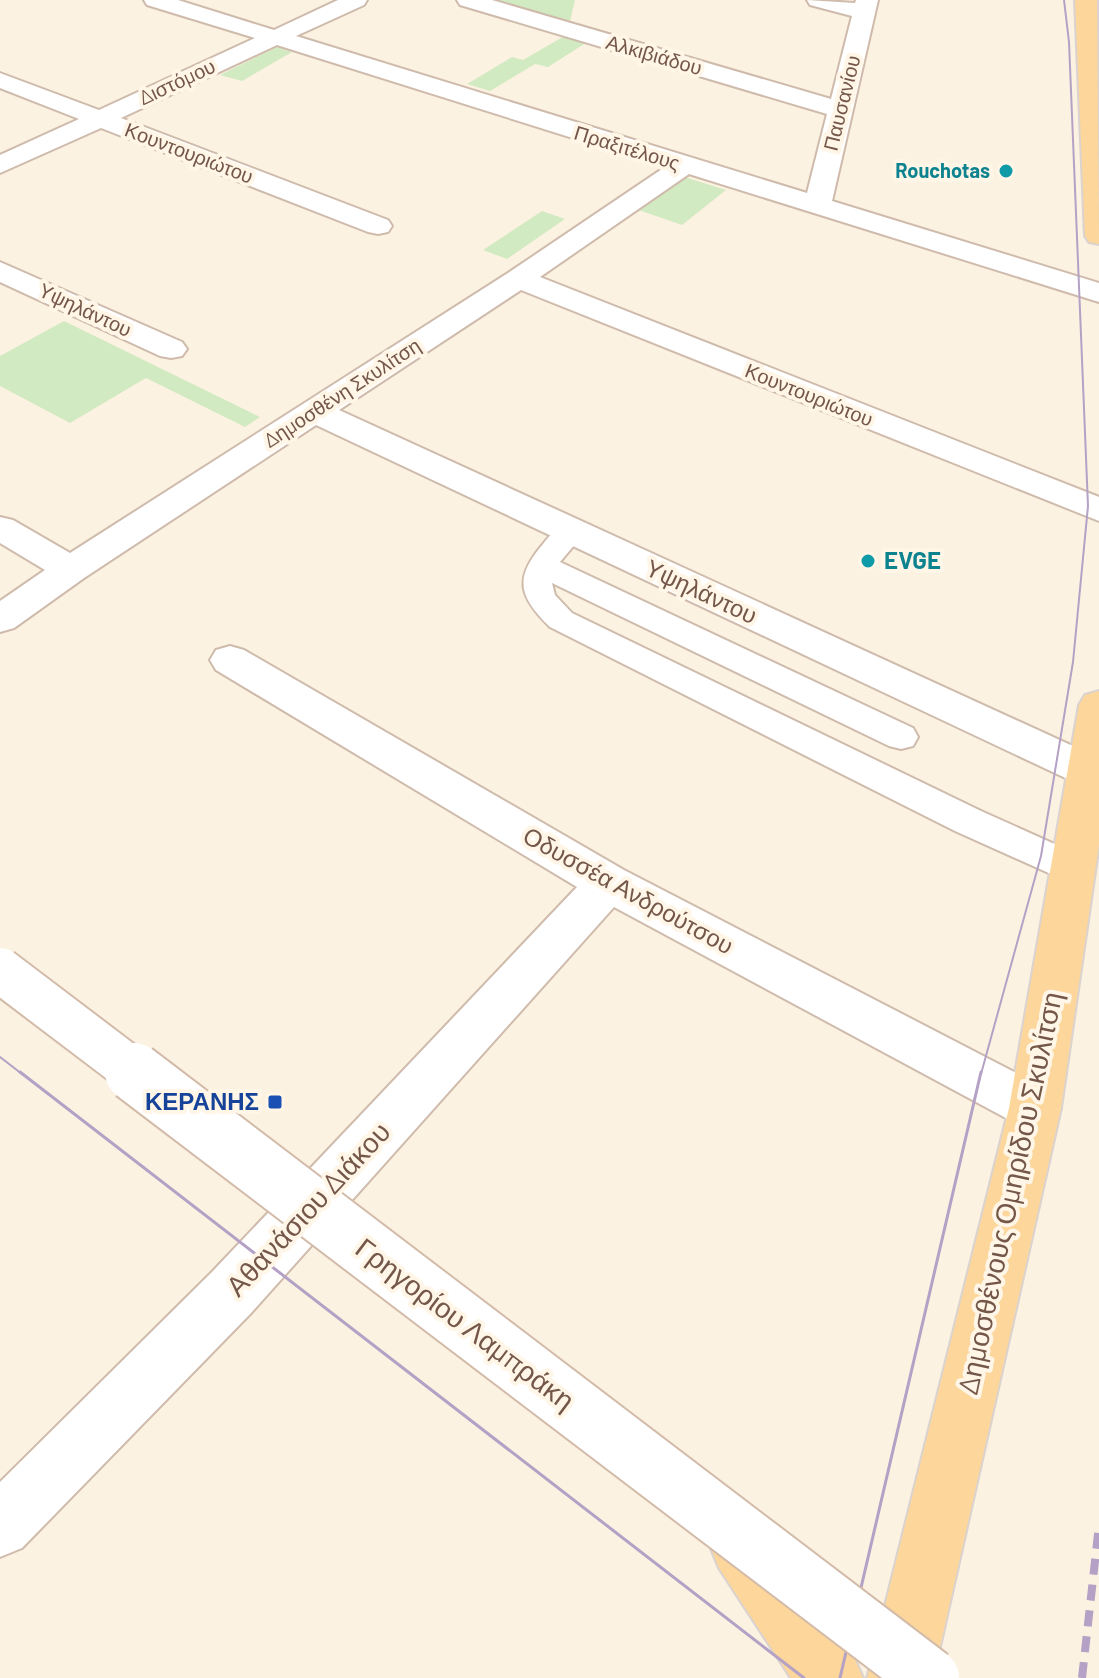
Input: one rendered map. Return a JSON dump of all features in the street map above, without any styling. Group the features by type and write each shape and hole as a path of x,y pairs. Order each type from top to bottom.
{"main road":[{"path":"1086,0 1099,236"},
{"name":"Δημοσθένους Ομηρίδου Σκυλίτση","path":"900,1678 1035,1108 1099,705"},
{"path":"724,1521 830,1678"}],"street":[{"name":"Πραξιτέλους","path":"155,0 1099,293"},
{"name":"Διστόμου","path":"0,165 356,0"},
{"name":"Αλκιβιάδου","path":"468,0 841,110"},
{"path":"818,0 866,6"},
{"name":"Παυσανίου","path":"817,206 866,6"},
{"name":"Κουντουριώτου","path":"0,80 378,226"},
{"name":"Δημοσθένη Σκυλίτση","path":"0,619 71,569 518,279 684,166"},
{"name":"Υψηλάντου","path":"0,271 171,349"},
{"name":"Κουντουριώτου","path":"518,279 1099,510"},
{"name":"Υψηλάντου","path":"314,411 1089,771"},
{"path":"0,528 71,569"},
{"name":"Οδυσσέα Ανδρούτσου","path":"230,660 608,883 1035,1108"},
{"name":"Αθανάσιου Διάκου","path":"0,1526 232,1292 608,883"},
{"name":"Γρηγορίου Λαμπράκη","path":"0,970 930,1678"}],"lane":[{"path":"571,531 541,565 537,592 544,606 561,620 968,821 1075,869"},
{"path":"541,565 901,737"}],"green space":[{"path":"493,0 575,0 570,21"},
{"path":"566,35 589,41 548,67 535,64 490,91 467,84 512,57 523,60"},
{"path":"277,47 292,52 242,81 220,75"},
{"path":"675,174 726,190 682,225 630,207"},
{"path":"542,211 565,219 507,259 483,250"},
{"path":"64,321 260,417 245,427 146,378 70,423 0,386 0,356"}],"tram line":[{"path":"981,1074 1041,856 1073,662 1088,506 1069,42 1064,0"},
{"path":"0,1057 22,1074"},
{"path":"20,1072 804,1678"},
{"path":"840,1678 981,1072"}],"railway":[{"path":"1082,1678 1099,1525"}],"place":[{"name":"Rouchotas","path":"1006,171"},
{"name":"EVGE","path":"868,561"},
{"name":"ΚΕΡΑΝΗΣ","path":"275,1102"}]}
